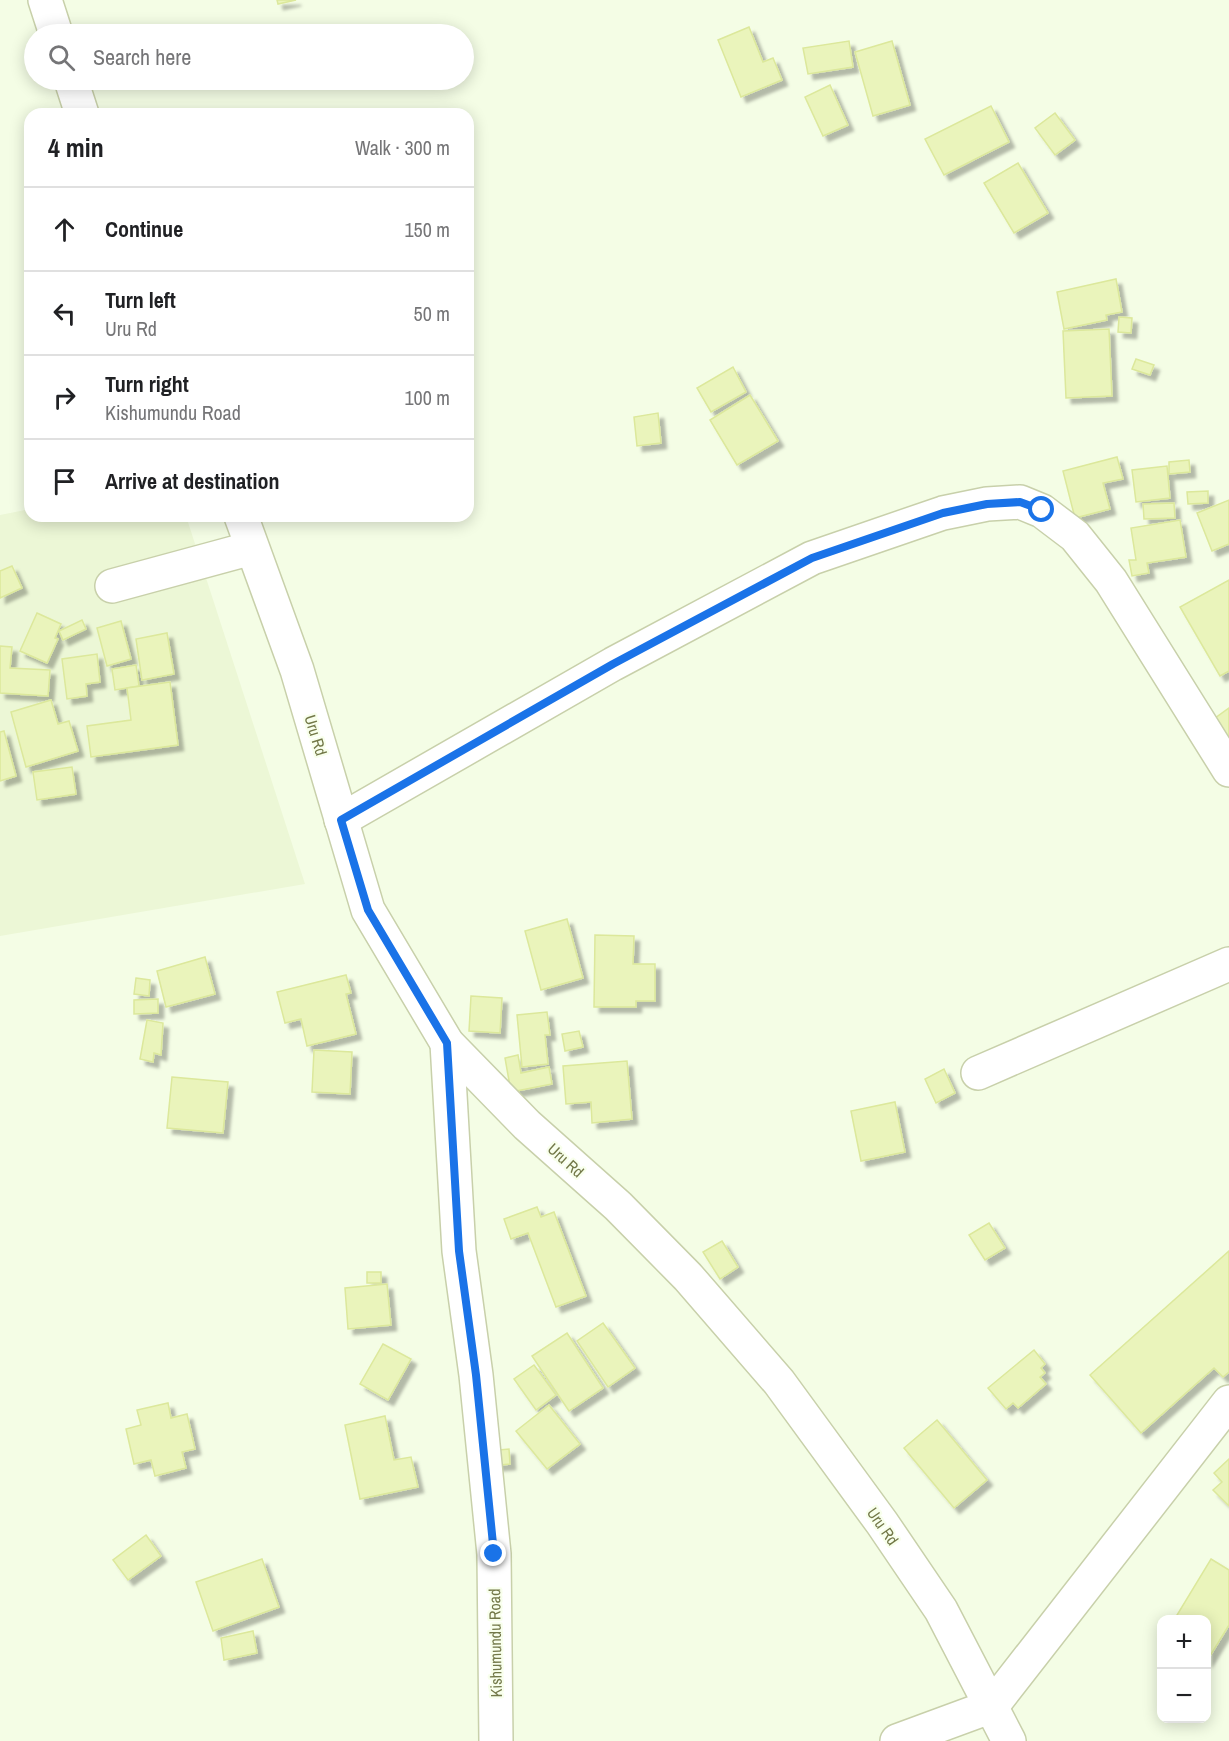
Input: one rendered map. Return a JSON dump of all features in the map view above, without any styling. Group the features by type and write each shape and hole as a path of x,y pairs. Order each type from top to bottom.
{"street":[{"path":"45,0 53,24"},
{"path":"74,90 80,108"},
{"path":"341,820 613,664 812,558 943,513 987,504 1020,502 1042,510 1075,536 1111,581 1229,770"},
{"name":"Uru Rd","path":"243,522 297,670 368,910 447,1043 527,1125 618,1206 688,1277 779,1382 882,1523 941,1611 1009,1741"},
{"path":"112,586 252,548"},
{"path":"978,1073 1229,964"},
{"name":"Kishumundu Road","path":"447,1043 459,1251 476,1375 494,1554 496,1741"},
{"path":"897,1741 992,1706 1229,1402"}],"shaded area":[{"path":"24,510 24,522 188,522 305,884 0,936 0,515"}],"building":[{"path":"277,0 296,0 278,4"},
{"path":"749,27 763,62 773,58 782,80 741,97 718,40"},
{"path":"849,41 853,67 808,74 803,48"},
{"path":"892,41 910,105 873,116 855,52"},
{"path":"830,85 848,125 823,136 805,97"},
{"path":"991,106 1009,142 944,175 925,139"},
{"path":"1055,113 1075,140 1055,155 1035,128"},
{"path":"1018,163 1048,213 1014,233 984,183"},
{"path":"1116,279 1122,312 1106,315 1107,320 1064,329 1057,292"},
{"path":"1119,317 1132,318 1131,333 1118,332"},
{"path":"1109,329 1112,396 1066,398 1063,331"},
{"path":"1136,359 1154,365 1150,375 1132,369"},
{"path":"733,367 746,392 711,412 697,388"},
{"path":"750,395 778,441 737,465 710,420"},
{"path":"658,413 661,443 637,446 634,417"},
{"path":"1117,457 1123,479 1103,483 1110,509 1075,518 1063,471"},
{"path":"1189,460 1190,472 1169,474 1169,462"},
{"path":"1167,466 1170,498 1136,502 1132,470"},
{"path":"1208,491 1208,503 1188,504 1187,492"},
{"path":"1229,500 1229,544 1212,551 1197,513"},
{"path":"1174,503 1175,518 1144,519 1143,504"},
{"path":"1180,520 1186,557 1147,563 1149,573 1132,576 1129,560 1136,560 1131,528"},
{"path":"12,566 22,588 0,598 0,571"},
{"path":"1229,580 1229,671 1220,676 1180,607"},
{"path":"37,613 61,624 55,638 58,639 47,663 20,651"},
{"path":"82,620 86,629 63,640 59,631"},
{"path":"121,621 131,659 107,666 97,628"},
{"path":"167,633 174,674 142,680 136,639"},
{"path":"0,646 12,647 10,668 50,670 48,696 0,693"},
{"path":"97,654 100,682 86,684 87,696 67,699 62,659"},
{"path":"136,665 139,686 115,690 112,669"},
{"path":"170,682 178,745 91,757 87,726 131,720 127,688"},
{"path":"51,700 58,724 69,721 78,751 26,767 11,712"},
{"path":"1229,708 1229,746 1211,721"},
{"path":"4,731 16,776 0,781 0,732"},
{"path":"72,767 76,794 37,800 33,772"},
{"path":"567,919 583,978 541,990 525,931"},
{"path":"595,935 634,936 633,964 655,964 655,1001 636,1001 636,1007 594,1007"},
{"path":"205,957 215,994 166,1007 157,971"},
{"path":"346,975 351,993 346,994 356,1034 307,1046 301,1019 285,1023 277,992"},
{"path":"136,978 150,980 149,996 134,994"},
{"path":"471,996 502,998 500,1033 469,1031"},
{"path":"158,999 158,1013 134,1014 134,1000"},
{"path":"547,1012 550,1035 545,1035 548,1064 522,1067 517,1015"},
{"path":"147,1020 163,1023 161,1055 154,1053 153,1062 140,1059"},
{"path":"579,1031 583,1047 565,1051 562,1034"},
{"path":"314,1050 352,1052 350,1094 312,1092"},
{"path":"518,1055 521,1073 549,1067 552,1084 511,1092 505,1058"},
{"path":"627,1061 632,1119 592,1123 591,1102 566,1104 563,1066"},
{"path":"944,1069 955,1093 936,1103 925,1079"},
{"path":"172,1077 228,1082 223,1133 167,1128"},
{"path":"895,1102 905,1152 861,1161 851,1111"},
{"path":"537,1207 541,1217 554,1212 586,1296 556,1307 528,1233 511,1239 504,1219"},
{"path":"989,1223 1005,1248 985,1260 969,1235"},
{"path":"722,1241 738,1267 720,1279 703,1252"},
{"path":"1229,1251 1229,1372 1223,1377 1214,1368 1141,1433 1090,1375"},
{"path":"367,1272 381,1272 381,1283 367,1283"},
{"path":"387,1284 391,1325 348,1329 345,1288"},
{"path":"603,1323 635,1368 608,1387 577,1341"},
{"path":"567,1333 603,1388 569,1411 532,1356"},
{"path":"383,1344 411,1359 388,1400 360,1384"},
{"path":"1034,1350 1045,1364 1041,1368 1045,1373 1040,1377 1046,1384 1018,1408 1013,1403 1006,1409 988,1388"},
{"path":"534,1365 556,1395 536,1410 514,1379"},
{"path":"168,1403 171,1418 187,1414 195,1449 182,1452 186,1468 155,1476 151,1460 134,1464 126,1429 141,1425 137,1410"},
{"path":"549,1405 580,1444 547,1469 516,1431"},
{"path":"385,1416 394,1460 411,1457 418,1487 360,1499 345,1425"},
{"path":"937,1420 987,1480 954,1508 904,1448"},
{"path":"509,1449 510,1464 490,1466 488,1451"},
{"path":"1229,1459 1229,1506 1213,1490 1222,1482 1214,1473"},
{"path":"146,1535 161,1556 128,1580 113,1560"},
{"path":"262,1559 279,1607 213,1631 196,1582"},
{"path":"1211,1559 1229,1570 1229,1625 1211,1654 1211,1615 1177,1615"},
{"path":"253,1631 257,1653 224,1660 221,1638"}],"route":[{"path":"494,1554 476,1375 459,1251 447,1043 368,910 341,820 613,664 812,558 943,513 987,504 1020,502 1042,510"}]}
